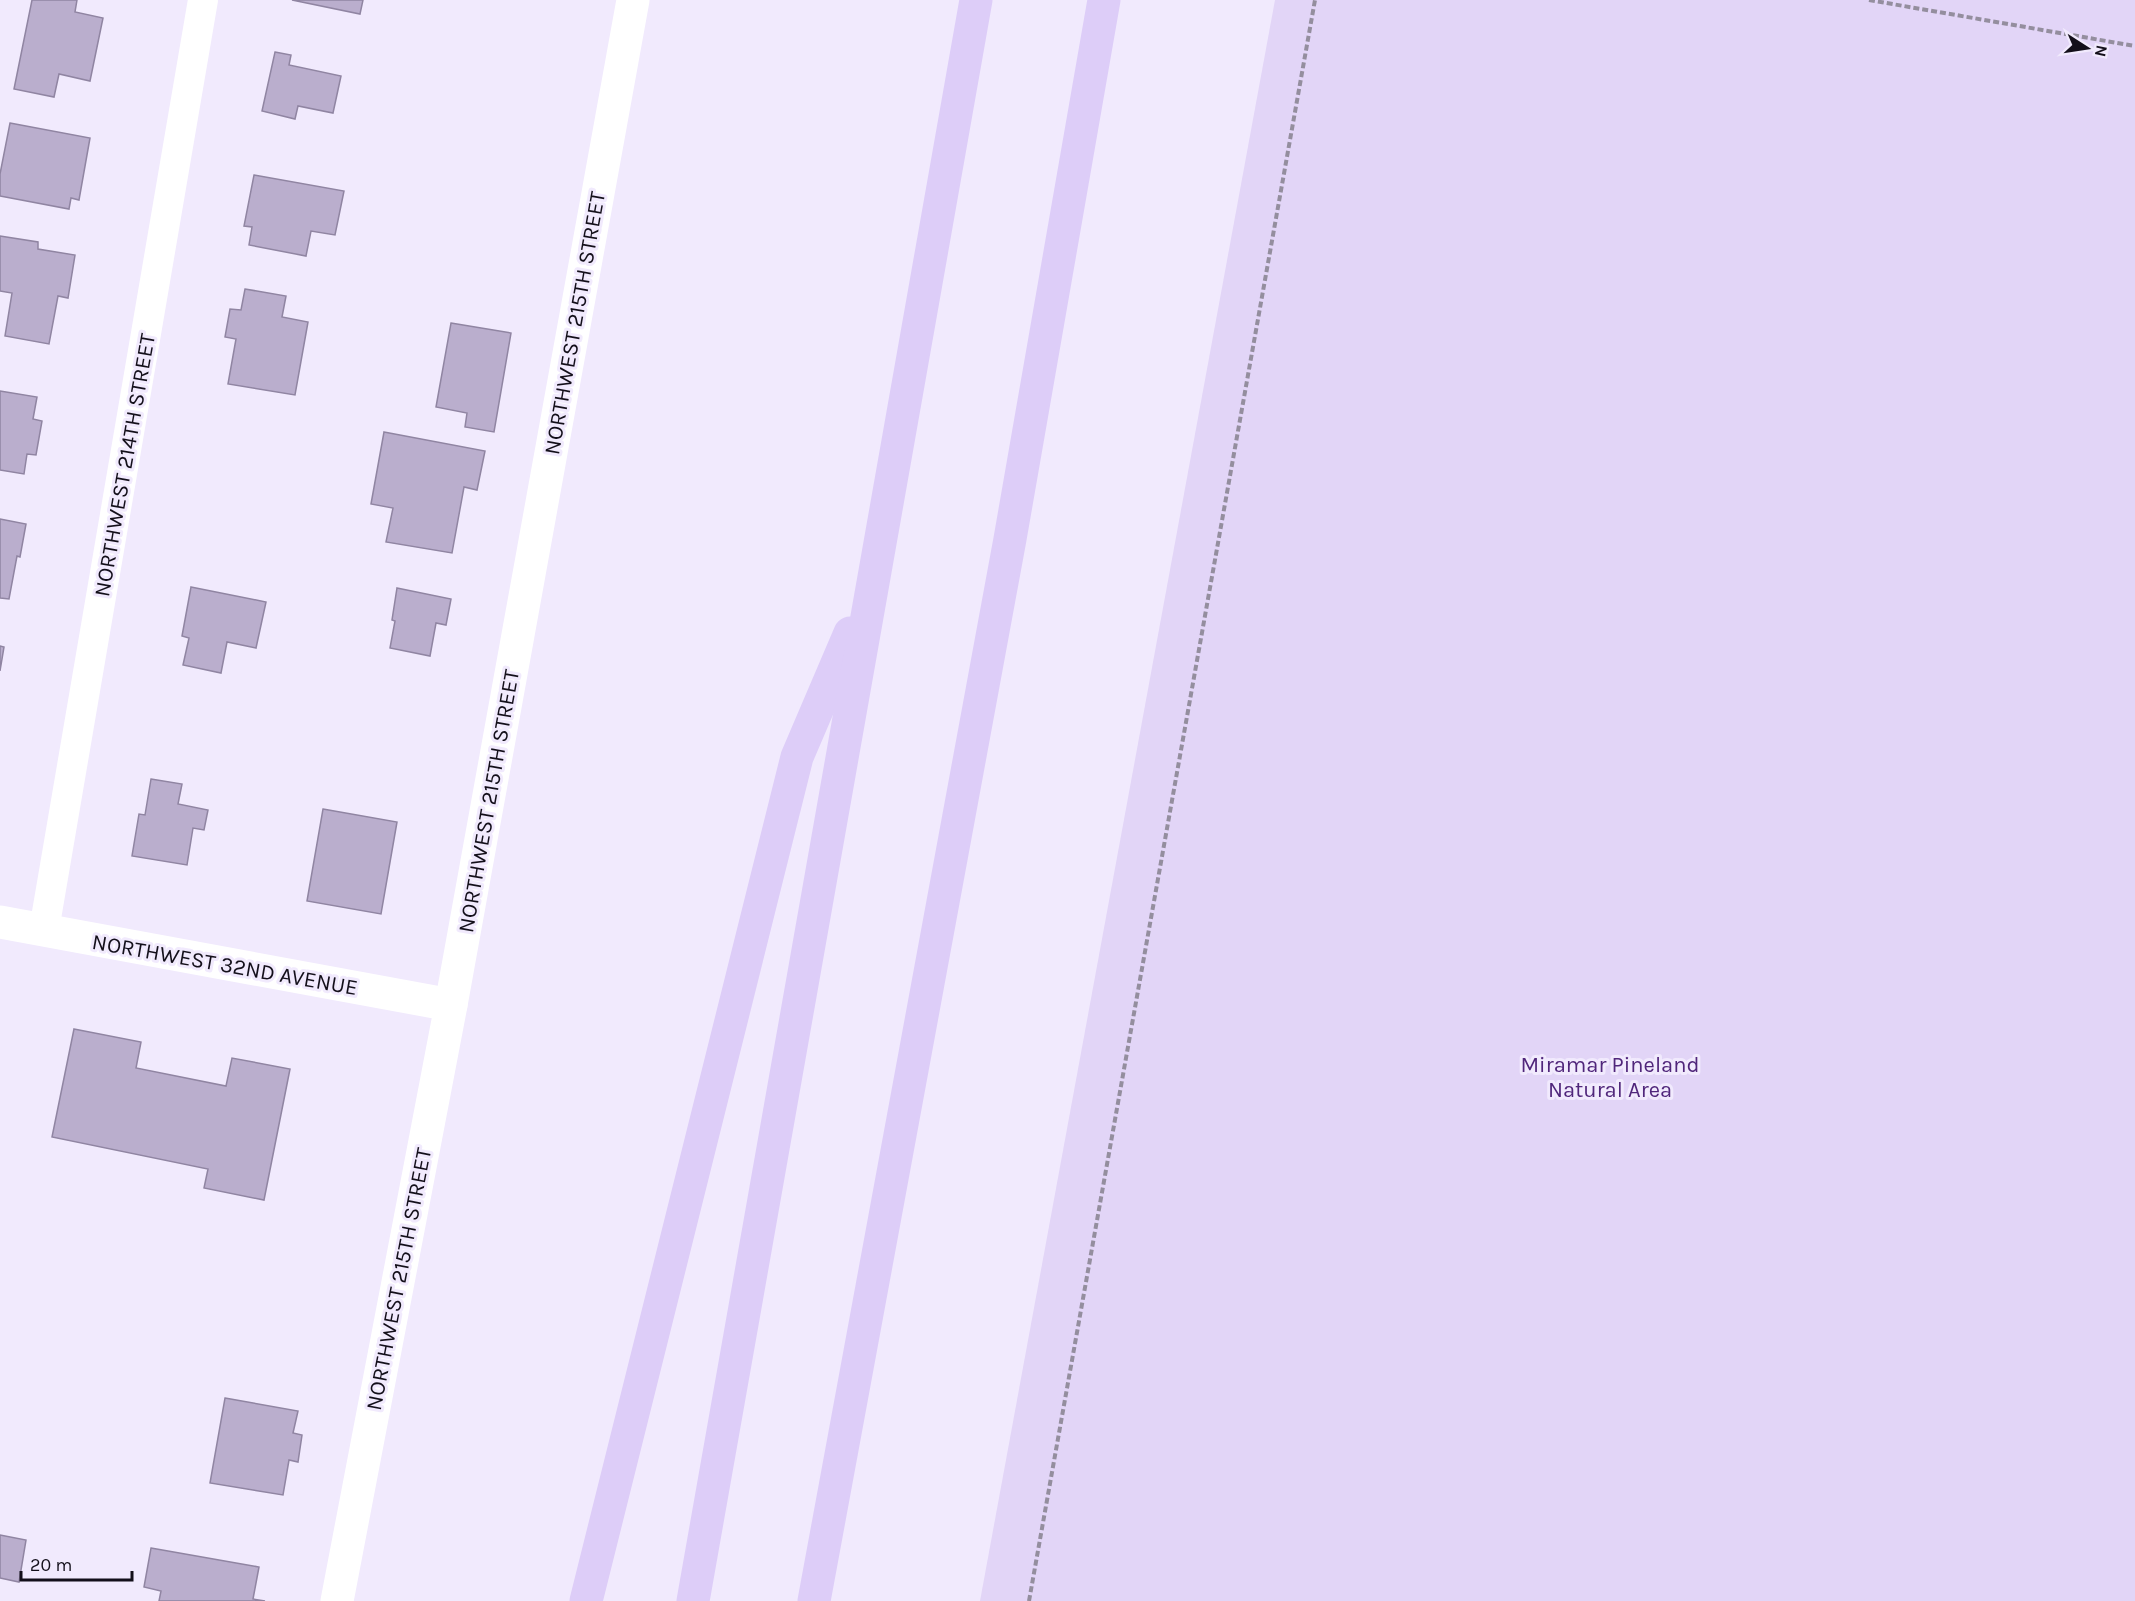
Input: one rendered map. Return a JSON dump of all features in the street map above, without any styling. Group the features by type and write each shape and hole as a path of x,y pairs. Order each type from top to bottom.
{"highway":[{"path":"693,1601 976,0"},
{"path":"814,1601 1008,550 1104,0"},
{"path":"586,1601 797,757 873,582"}],"street":[{"name":"NORTHWEST 214TH STREET","path":"44,930 203,0"},
{"name":"NORTHWEST 215TH STREET","path":"337,1601 451,1005 633,0"},
{"name":"NORTHWEST 32ND AVENUE","path":"0,922 451,1005"}],"path":[{"path":"1029,1601 1315,0"},
{"path":"1869,0 2135,46"}],"green space":[{"name":"Miramar Pineland Natural Area","path":"1275,0 2135,0 2135,1601 980,1601"}],"building":[{"path":"32,0 77,0 75,12 103,18 90,81 59,74 54,97 14,89"},
{"path":"292,0 363,0 360,14"},
{"path":"275,52 291,55 289,65 341,76 333,113 298,106 295,119 262,111"},
{"path":"10,123 90,138 79,200 71,198 69,209 0,196 0,174"},
{"path":"254,175 344,191 335,235 311,231 306,256 249,245 252,227 244,226"},
{"path":"0,236 38,242 38,249 75,255 68,298 58,296 49,344 5,336 12,293 0,291"},
{"path":"245,289 286,296 282,317 308,322 295,395 228,384 236,339 225,337 230,309 241,310"},
{"path":"451,323 511,333 494,432 465,427 467,413 436,407"},
{"path":"0,391 37,397 33,419 42,421 36,455 27,454 24,474 0,470"},
{"path":"384,432 485,451 477,490 464,487 452,553 386,542 393,508 371,504"},
{"path":"0,519 26,524 9,599 0,598"},
{"path":"191,587 266,602 256,648 227,642 221,673 183,665 189,638 182,636"},
{"path":"397,588 451,599 446,625 436,623 430,656 390,648 395,621 392,620"},
{"path":"0,646 4,647 0,671"},
{"path":"151,779 182,784 178,804 208,810 204,830 193,828 187,865 132,856 139,814 145,815"},
{"path":"323,809 397,822 381,914 307,901"},
{"path":"74,1029 141,1042 136,1068 226,1086 232,1058 290,1069 264,1200 204,1188 208,1169 52,1137"},
{"path":"225,1398 298,1411 293,1433 302,1435 298,1462 289,1460 283,1495 210,1483"},
{"path":"0,1535 26,1540 19,1582 0,1578"},
{"path":"151,1548 259,1567 253,1599 265,1601 159,1601 161,1591 144,1587"}]}
